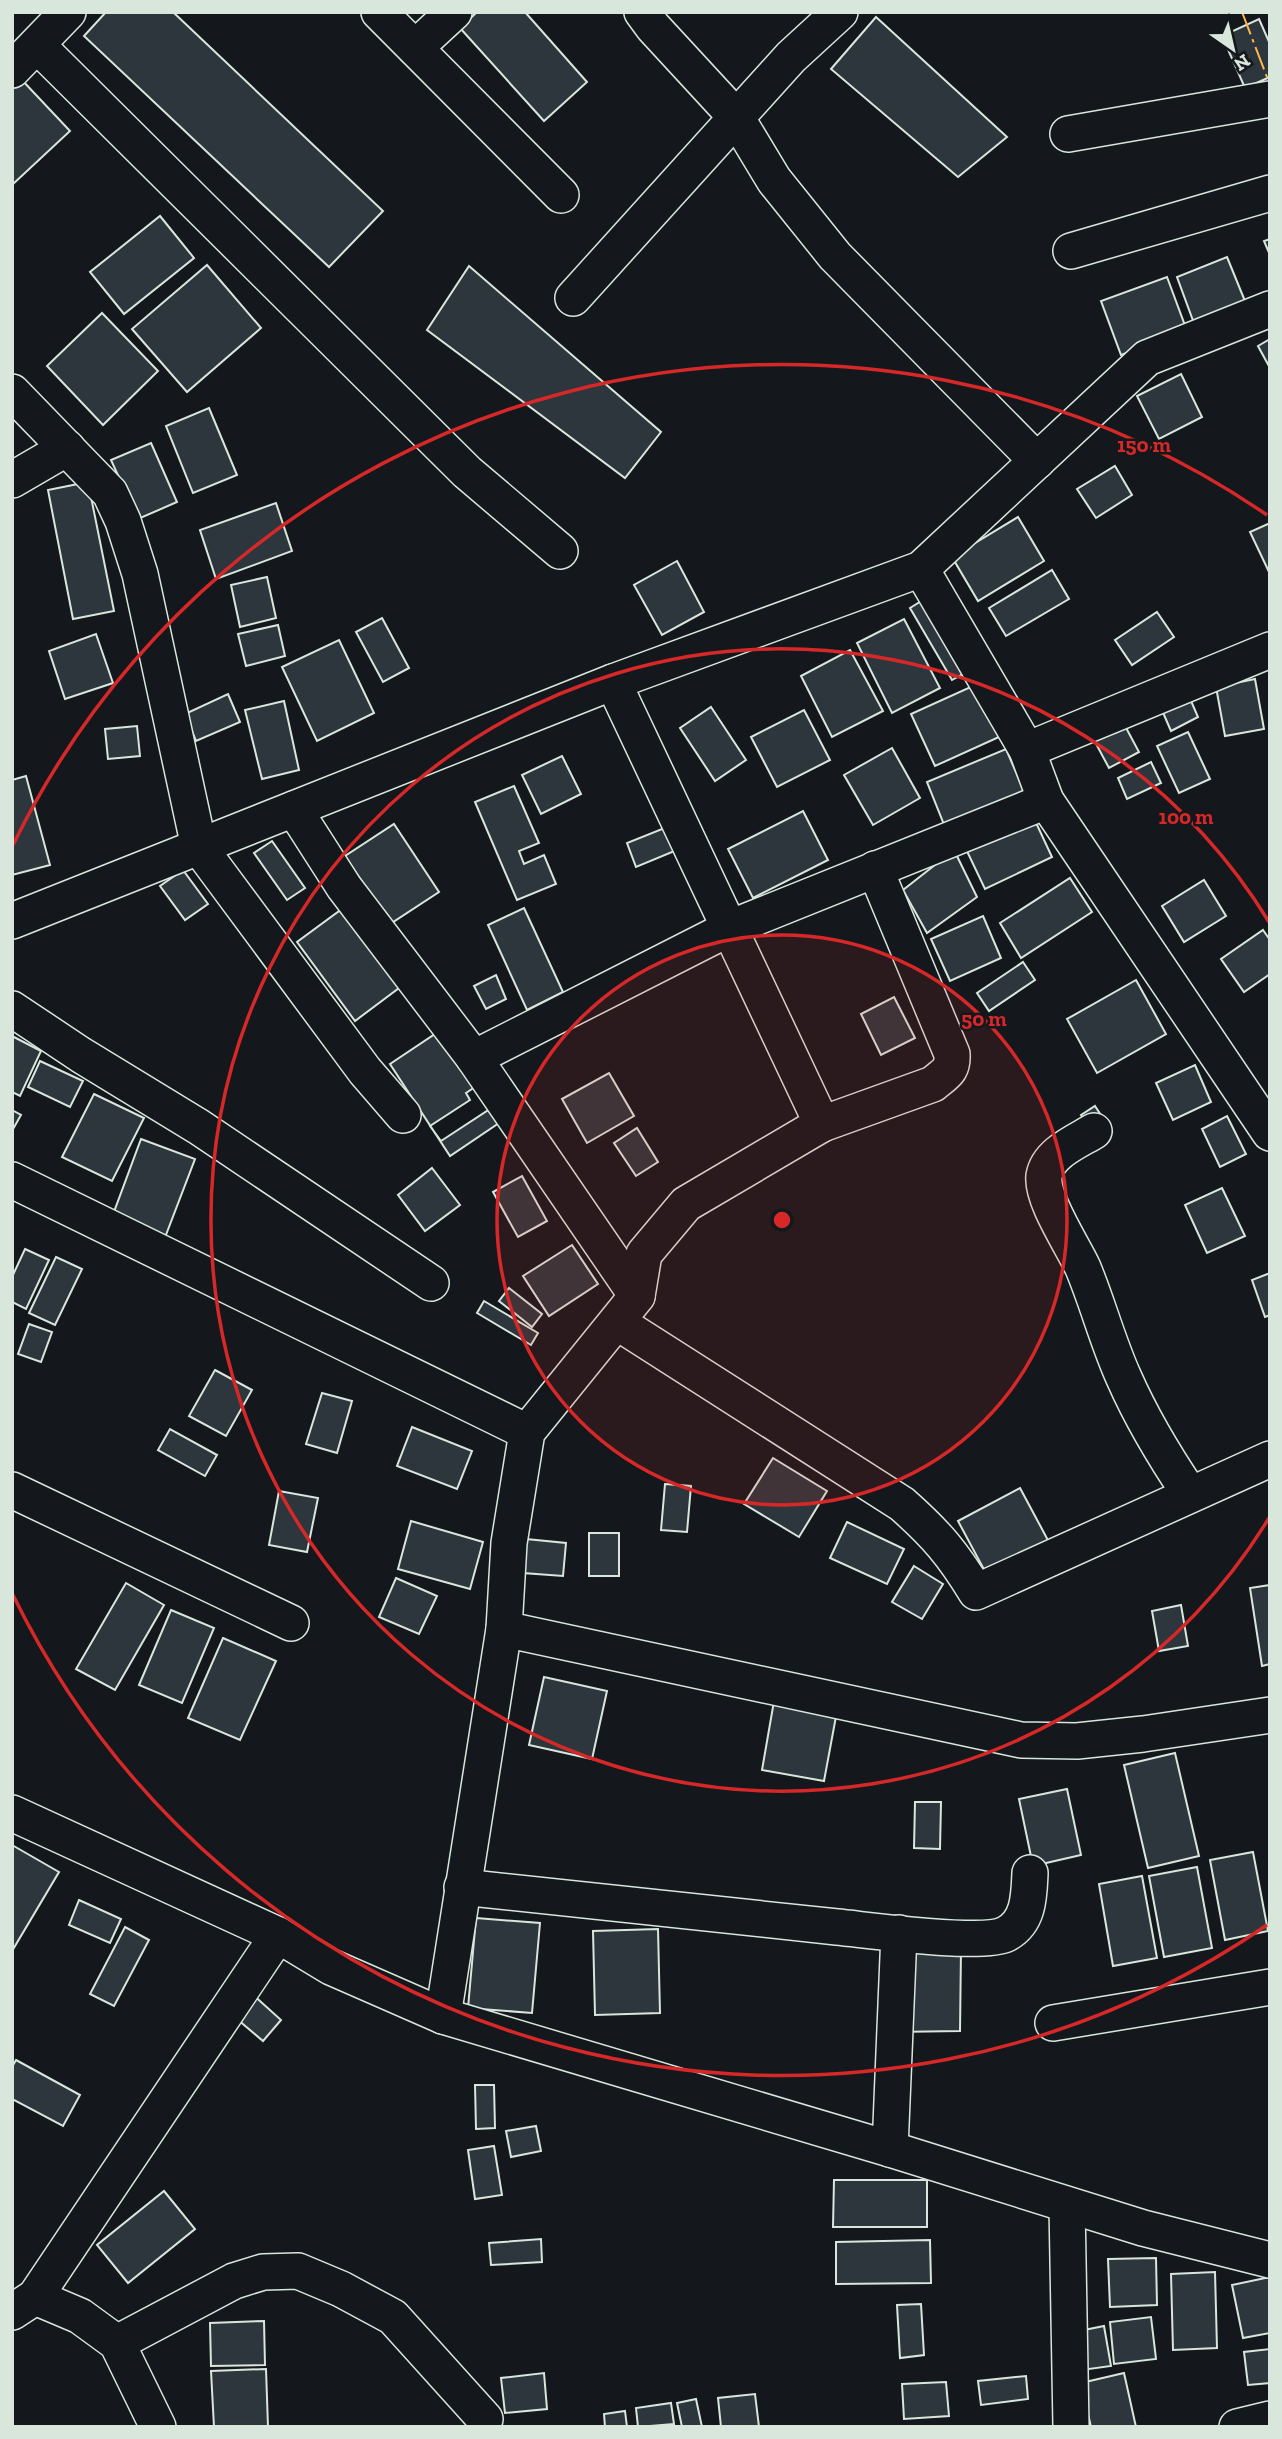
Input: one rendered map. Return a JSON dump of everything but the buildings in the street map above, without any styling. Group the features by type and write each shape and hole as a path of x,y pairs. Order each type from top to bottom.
{"street":[{"path":"12,70 68,12"},
{"path":"379,12 561,195"},
{"path":"415,48 454,12"},
{"path":"642,12 736,117 774,180 835,256 1037,461"},
{"path":"573,298 791,57 840,12"},
{"path":"37,45 467,472 560,551"},
{"path":"1068,134 1270,99"},
{"path":"1071,251 1270,193"},
{"path":"12,921 613,682 921,569 1147,358 1270,309"},
{"path":"12,392 110,493 123,522 140,574 199,847 365,1071 403,1115"},
{"path":"12,480 66,448"},
{"path":"921,569 1027,750 1046,801 1270,1133"},
{"path":"1027,750 1270,650"},
{"path":"613,682 822,1124"},
{"path":"474,1058 730,928 1046,801"},
{"path":"294,809 344,887 474,1058 627,1309 902,1504 938,1537 958,1562 976,1592 1270,1459"},
{"path":"443,2016 504,1629 509,1543 527,1433 627,1309 645,1254 686,1204 822,1124 933,1084 948,1072 952,1065 952,1054 875,869"},
{"path":"12,1009 199,1128 431,1283"},
{"path":"1094,1131 1048,1163 1044,1178 1045,1193 1083,1268 1123,1376 1137,1406 1158,1446 1189,1494"},
{"path":"16,1193 527,1433"},
{"path":"12,1490 290,1623"},
{"path":"504,1629 1021,1740 1090,1740 1270,1715"},
{"path":"12,1813 278,1935 331,1967 443,2016 890,2148 1143,2228 1270,2259"},
{"path":"462,1887 899,1933 987,1939 1006,1933 1022,1918 1029,1902 1030,1873"},
{"path":"890,2148 899,1933"},
{"path":"158,2427 117,2343 80,2316 24,2305 278,1935"},
{"path":"1053,2023 1270,1987"},
{"path":"1067,2205 1071,2427"},
{"path":"117,2343 234,2281 263,2272 298,2272 341,2289 393,2317 485,2419"},
{"path":"1237,2427 1270,2419"}],"power":[{"path":"1242,12 1270,85"}]}
